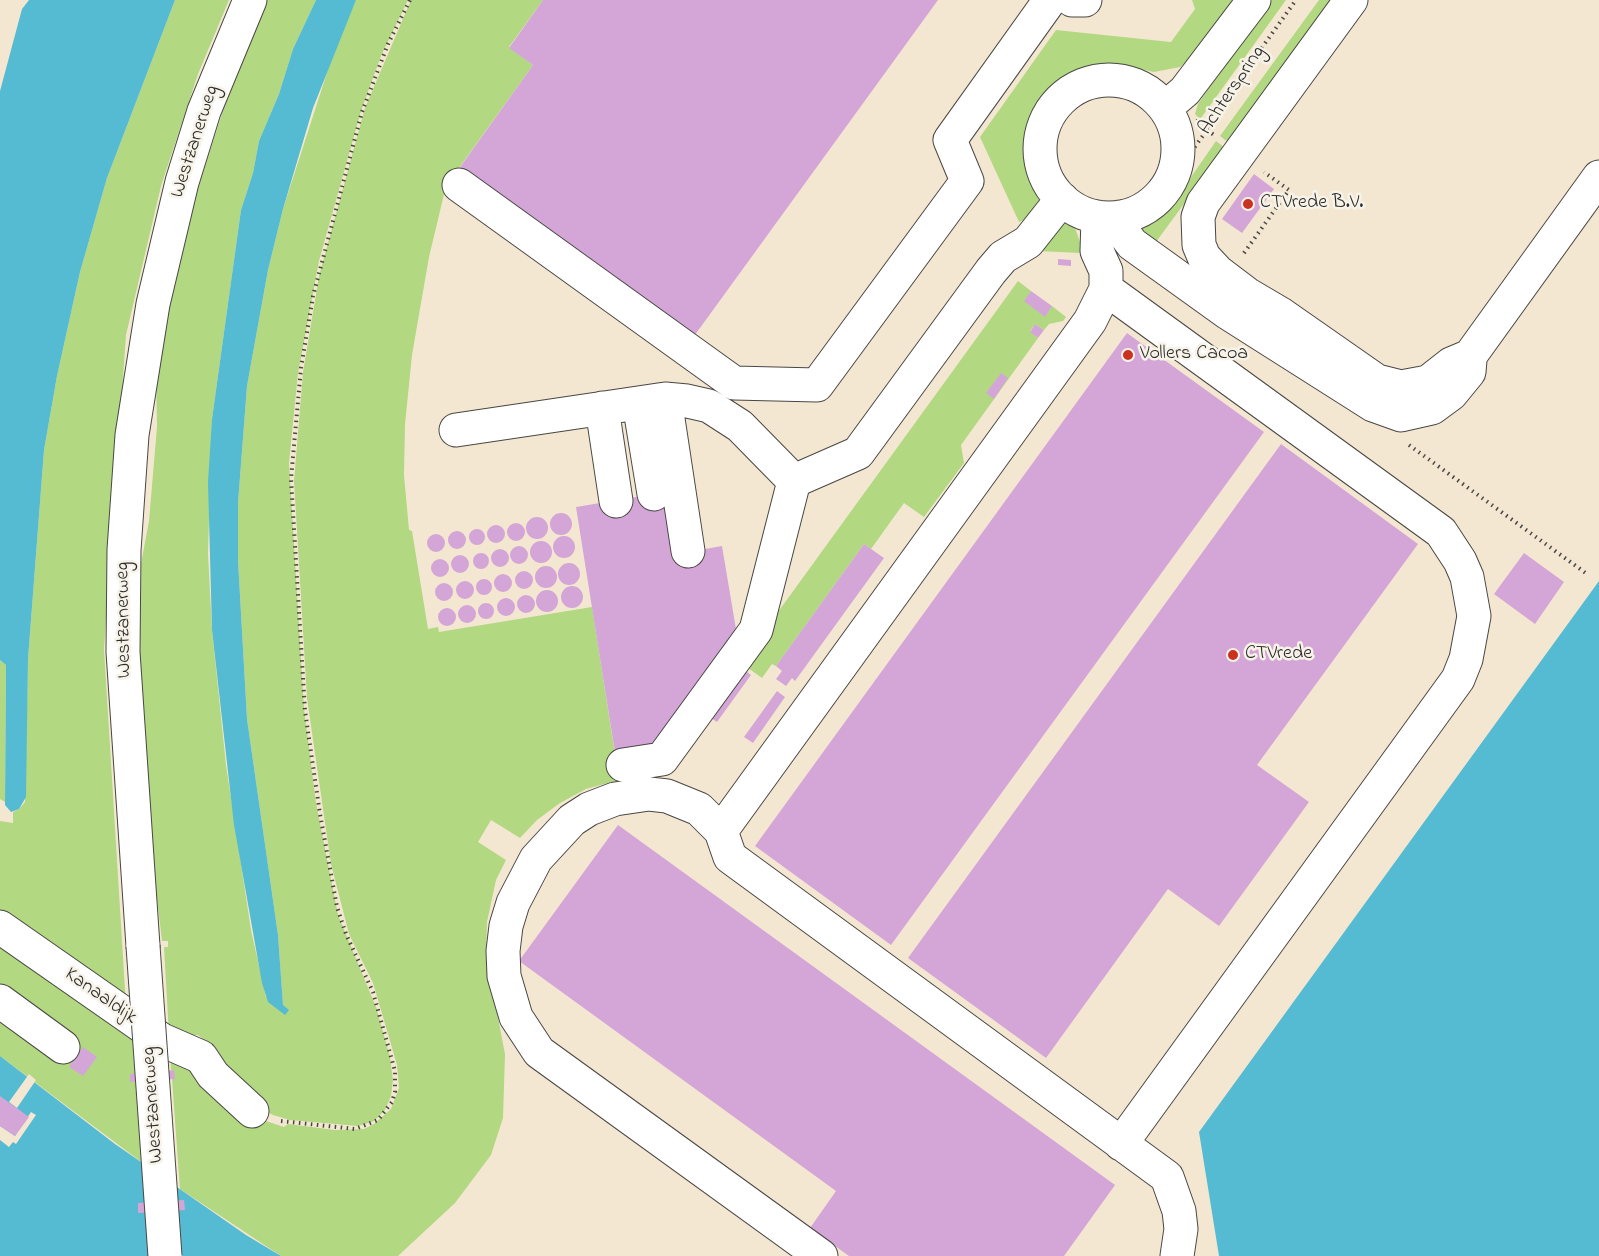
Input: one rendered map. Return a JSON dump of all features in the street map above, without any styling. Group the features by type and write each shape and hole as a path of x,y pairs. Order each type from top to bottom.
{"main road":[{"name":"Westzanerweg","path":"165,1256 123,652 124,550 132,435 153,304 182,182 204,111 250,0"},
{"path":"459,185 734,383 817,385 967,181 950,140 1050,0"},
{"path":"1072,0 1085,0"},
{"name":"Achterspring","path":"1165,108 1185,91 1254,0"},
{"path":"1351,0 1203,203 1198,217 1199,245 1204,256 1218,272 1377,381 1388,385 1413,386 1428,382 1451,364 1470,356 1599,177"},
{"path":"1116,80 1142,88 1165,108 1178,137 1176,164 1170,181 1160,196 1146,207 1109,217 1077,210 1062,199 1046,177 1040,151 1042,133 1048,116 1065,95 1089,83 1116,80"},
{"path":"795,481 858,453 991,271 1003,257 1028,242 1062,199"},
{"path":"1109,217 1132,244 1228,313 1358,397 1394,414 1411,414 1441,403 1469,372 1470,356"},
{"path":"721,831 1090,321 1106,289 1106,271 1097,251 1109,217"},
{"path":"1106,289 1441,532 1460,561 1467,577 1474,616 1469,648 1458,679 1121,1144"},
{"path":"456,430 643,403 709,406 740,426 795,481"},
{"path":"635,497 643,403"},
{"path":"643,403 700,549"},
{"path":"623,765 662,759 756,630 795,481"},
{"path":"820,1256 539,1052 526,1036 509,997 503,951 506,926 513,903 536,859 572,820 589,809 615,799 649,794 684,801 699,809 721,831 730,857 1167,1177 1179,1211 1181,1229 1177,1256"},
{"name":"Kanaaldijk","path":"0,927 162,1040 201,1057 213,1075 252,1111"},
{"path":"0,1001 63,1047"}],"path":[{"path":"252,1111 279,1121 355,1129 378,1119 392,1102 395,1092 395,1071 373,992 346,934 337,907 320,814 305,711 291,479 301,368 313,296 360,120 384,56 410,0"},
{"name":"Achterspring","path":"1170,181 1207,130 1210,120 1296,0"},
{"path":"1239,260 1289,190 1240,154"},
{"path":"1401,440 1587,574"}],"green space":[{"path":"175,0 229,0 198,74 161,186 126,335 104,649 126,1006 0,919 0,821 13,823 13,812 25,802 28,659 44,450 57,376 80,272 107,178"},
{"path":"267,0 316,0 293,49 279,94 259,141 253,173 241,210 212,419 208,553 212,630 226,765 251,930 266,997 289,1010 283,1006 278,935 247,719 238,560 238,503 247,386 268,270 283,209 335,48 356,0 408,0 381,56 361,111 319,261 298,373 289,463 304,709 316,803 338,915 376,1007 390,1057 393,1080 391,1096 385,1110 374,1121 358,1126 290,1120 273,1115 261,1109 211,1045 198,1035 169,1035 164,947 168,947 168,941 162,941 152,858 140,672 140,569 149,521 157,427 156,377 168,305 194,200 230,89"},
{"path":"411,0 543,0 509,47 533,65 446,186 429,257 412,355 405,424 404,475 409,530 412,531 428,629 438,627 439,632 592,607 619,780 586,789 560,803 537,820 520,838 491,820 478,842 506,860 496,880 487,922 486,956 505,1054 503,1118 491,1155 455,1203 398,1256 281,1256 180,1189 172,1079 174,1070 171,1070 170,1052 263,1120 284,1127 288,1124 335,1130 364,1129 374,1124 391,1109 399,1088 397,1065 373,983 349,934 331,864 307,698 294,481 303,372 319,276 365,108"},
{"path":"1192,0 1235,0 1195,54 1180,67 1154,72 1116,64 1090,66 1056,82 1039,100 1028,123 1024,148 1028,173 1041,202 1026,225 1024,220 1019,222 980,137 1056,30 1171,42 1195,9"},
{"path":"1272,0 1286,0 1201,118 1198,117 1195,114 1198,104"},
{"path":"1319,0 1333,0 1229,143 1220,136"},
{"path":"1216,141 1225,148 1153,246 1139,228 1152,222 1171,206"},
{"path":"1061,222 1075,228 1080,242 1080,253 1038,251"},
{"path":"1018,281 1031,291 1025,301 1045,316 1052,306 1066,317 1063,321 1049,324 1044,330 1035,324 1030,331 1038,338 961,445 964,463 924,517 904,503 871,549 864,544 776,666 772,664 762,678 741,663"},
{"path":"0,660 6,665 5,802 0,799"},
{"path":"0,936 134,1028 144,1164 0,1056"}],"water":[{"path":"29,0 175,0 107,178 80,272 57,376 44,450 28,659 26,797 19,809 11,812 5,805 6,665 0,660 0,91 22,9"},
{"path":"316,0 356,0 313,108 283,209 268,270 247,386 238,503 238,560 247,719 278,935 283,1005 289,1010 285,1015 268,1002 262,983 234,825 212,630 208,482 212,419 241,210 253,173 259,141 279,94 293,49"},
{"path":"1599,581 1599,1256 1219,1256 1199,1132"},
{"path":"0,1056 115,1144 246,1235 281,1256 0,1256"}],"pier":[{"path":"29,1074 36,1080 17,1108 9,1102"},
{"path":"31,1112 36,1115 16,1144 13,1142 9,1147 0,1140 0,1126 15,1136"}],"building":[{"path":"543,0 938,0 692,339 458,170 533,65 509,48"},
{"path":"1254,174 1274,189 1242,233 1222,219"},
{"path":"1058,259 1071,260 1071,266 1058,265"},
{"path":"1031,291 1052,306 1045,317 1024,301"},
{"path":"1035,324 1044,330 1038,338 1030,332"},
{"path":"1127,333 1264,432 891,945 755,846"},
{"path":"1001,373 1008,378 994,399 986,393"},
{"name":"CTVrede","path":"1281,444 1418,544 1257,765 1309,802 1219,926 1168,889 1046,1058 908,958"},
{"path":"666,492 677,554 722,546 738,641 657,752 616,759 576,507"},
{"path":"557,513 565,513 572,520 572,528 565,535 557,535 550,528 550,520"},
{"path":"537,517 545,520 548,528 545,536 537,539 529,536 526,528 529,520"},
{"path":"516,523 522,526 525,532 522,538 516,541 510,538 507,532 510,526"},
{"path":"496,525 502,528 505,534 502,540 496,543 490,540 487,534 490,528"},
{"path":"474,529 480,529 485,537 483,543 474,545 469,540 469,534"},
{"path":"457,531 463,534 466,540 463,546 457,549 451,546 448,540 451,534"},
{"path":"436,534 442,537 445,543 442,549 436,552 430,549 427,543 430,537"},
{"path":"564,536 572,539 575,547 572,555 564,558 556,555 553,547 556,539"},
{"path":"537,541 545,541 552,548 552,556 545,563 537,563 530,556 530,548"},
{"path":"864,544 884,558 795,681 792,678 786,686 776,679 782,671 776,666"},
{"path":"519,546 525,549 528,555 525,561 519,564 513,561 510,555 513,549"},
{"path":"500,549 506,552 509,558 506,564 500,567 494,564 491,558 494,552"},
{"path":"478,553 484,553 489,561 487,567 478,569 473,564 473,558"},
{"path":"1524,553 1564,582 1535,624 1494,594"},
{"path":"460,555 466,558 469,564 466,570 460,573 454,570 451,564 454,558"},
{"path":"440,559 446,562 449,568 446,574 440,577 434,574 431,568 434,562"},
{"path":"565,563 573,563 580,570 580,578 573,585 565,585 558,578 558,570"},
{"path":"546,566 554,569 557,577 554,585 546,588 538,585 535,577 538,569"},
{"path":"524,571 530,574 533,580 530,586 524,589 518,586 515,580 518,574"},
{"path":"503,574 509,577 512,583 509,589 503,592 497,589 494,583 497,577"},
{"path":"481,579 487,579 492,587 490,593 481,595 476,590 476,584"},
{"path":"465,581 471,584 474,590 471,596 465,599 459,596 456,590 459,584"},
{"path":"444,583 450,586 453,592 450,598 444,601 438,598 435,592 438,586"},
{"path":"568,586 576,586 583,593 583,601 576,608 568,608 561,601 561,593"},
{"path":"543,590 551,590 558,597 558,605 551,612 543,612 536,605 536,597"},
{"path":"526,595 532,598 535,604 532,610 526,613 520,610 517,604 520,598"},
{"path":"506,598 512,601 515,607 512,613 506,616 500,613 497,607 500,601"},
{"path":"483,603 489,603 494,611 492,617 483,619 478,614 478,608"},
{"path":"467,605 473,608 476,614 473,620 467,623 461,620 458,614 461,608"},
{"path":"447,608 453,611 456,617 453,623 447,626 441,623 438,617 441,611"},
{"path":"742,668 751,675 717,722 708,716"},
{"path":"777,691 785,697 753,743 744,737"},
{"path":"618,825 1115,1185 1064,1256 849,1256 810,1228 836,1191 519,961"},
{"path":"83,1047 97,1057 83,1076 69,1067"},
{"path":"174,1070 175,1079 130,1082 130,1074"},
{"path":"0,1096 29,1117 15,1136 0,1126"},
{"path":"184,1200 185,1210 138,1213 138,1203"}],"place":[{"name":"CTVrede B.V.","path":"1248,204"},
{"name":"Vollers Cacoa","path":"1128,355"},
{"name":"CTVrede","path":"1233,655"}]}
